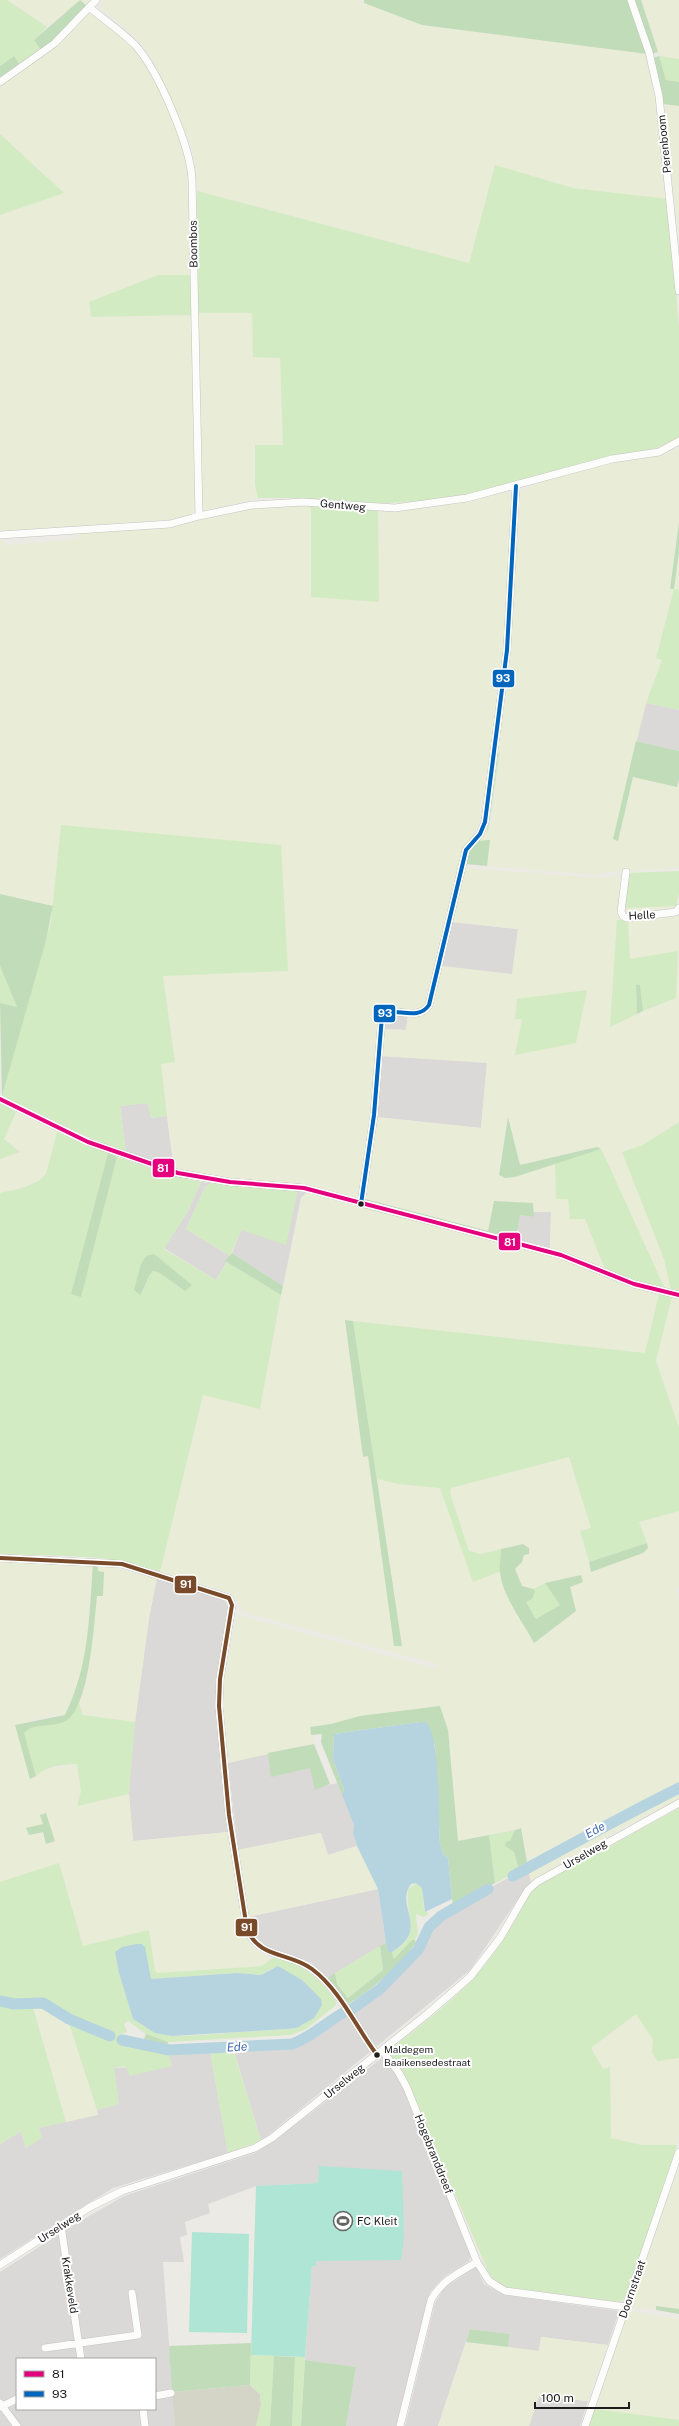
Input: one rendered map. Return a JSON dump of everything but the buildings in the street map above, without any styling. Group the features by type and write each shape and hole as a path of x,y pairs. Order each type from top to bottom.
{"street":[{"path":"0,82 55,44 96,0"},
{"name":"Perenboom","path":"632,0 649,52 659,96 679,291"},
{"name":"Boombos","path":"90,8 120,32 144,56 181,133 190,157 192,179 199,516"},
{"name":"Gentweg","path":"0,535 170,524 199,516 252,505 303,502 395,508 467,498 612,459 659,452 679,441"},
{"path":"361,1204 374,1115 382,1016 386,1012 392,1011 419,1014 425,1011 429,1005 466,850 480,834 485,822 506,650 516,486"},
{"name":"Helle","path":"626,872 621,912 623,916 627,918 676,912 679,908"},
{"path":"0,1099 88,1142 178,1173 230,1182 291,1186 561,1255 634,1284 679,1295"},
{"name":"Hogebranddreef","path":"0,1558 89,1561 122,1564 229,1598 232,1605 220,1679 220,1724 229,1815 247,1929 254,1941 266,1951 300,1962 322,1978 379,2053 399,2072 477,2262 489,2281 505,2291 626,2307"},
{"name":"Urselweg","path":"0,2265 90,2207 122,2191 255,2148 272,2138 379,2053 470,1977 500,1938 528,1890 536,1882 679,1803"},
{"name":"Doornstraat","path":"585,2426 679,2152"},
{"name":"Krakkeveld","path":"61,2226 81,2358"},
{"path":"400,2426 431,2300 446,2282 477,2262"},
{"path":"45,2348 138,2335 132,2293"},
{"path":"156,2396 170,2393"},
{"path":"16,2399 1,2405 17,2426"},
{"path":"143,2410 145,2426"}],"shaded area":[{"path":"646,703 679,710 679,751 636,741"},
{"path":"452,922 518,929 512,975 442,966"},
{"path":"388,1014 408,1015 406,1030 383,1029"},
{"path":"381,1056 487,1062 481,1128 376,1117"},
{"path":"148,1103 151,1118 167,1116 174,1169 126,1153 120,1106"},
{"path":"201,1182 211,1183 205,1187 186,1229 230,1256 216,1280 164,1248 188,1211"},
{"path":"298,1190 307,1192 301,1198 283,1286 232,1253 241,1230"},
{"path":"533,1212 551,1212 550,1250 516,1240 520,1215 533,1217"},
{"path":"157,1578 223,1599 229,1607 217,1677 217,1705 229,1832 133,1841 129,1794 132,1744 149,1618"},
{"path":"268,1753 310,1768 322,1786 338,1783 354,1825 353,1833 357,1846 328,1855 321,1833 238,1850 228,1763"},
{"path":"528,1867 531,1883 524,1890 470,1970 261,2141 233,2047 282,2045 306,2038 366,1996 417,1948 426,1924"},
{"path":"378,1889 386,1943 327,1978 312,1963 271,1949 259,1940 253,1933 248,1917"},
{"path":"210,2050 228,2153 113,2188 0,2259 0,2144 21,2131 26,2148 39,2128 98,2114 97,2110 119,2104 113,2068 171,2066 169,2056"},
{"path":"383,2057 401,2083 471,2255 469,2261 445,2276 430,2292 397,2426 346,2426 356,2367 305,2360 312,2265 315,2265 318,2183 256,2186 208,2204 210,2213 185,2222 187,2235 180,2237 184,2262 163,2262 175,2426 0,2426 0,2272 67,2229 124,2196 255,2153 277,2139"},
{"path":"476,2267 484,2284 504,2295 619,2311 608,2345 541,2337 539,2351 508,2347 510,2334 470,2329 438,2426 405,2426 435,2303 444,2288"},
{"path":"250,2385 260,2394 261,2406 256,2426 175,2426 172,2392"},
{"path":"539,2396 588,2401 580,2426 529,2426"}],"green space":[{"path":"0,0 7,0 47,27 34,40 41,50 20,65 14,56 0,66"},
{"path":"7,0 80,0 47,27"},
{"path":"80,0 93,0 87,6"},
{"path":"80,0 87,6 64,31 41,50 34,40"},
{"path":"103,0 357,0 422,25 647,54 656,93 668,199 573,188 495,165 469,263 197,191 192,148 165,85 147,51 136,38 101,8"},
{"path":"364,0 630,0 647,54 422,25 364,3"},
{"path":"634,0 641,0 658,52 652,54"},
{"path":"641,0 679,0 679,59 659,56"},
{"path":"90,12 141,54 163,95 188,157 192,275 89,302 92,317 192,315 196,507 189,516 179,519 0,532 0,215 64,193 0,134 0,85"},
{"path":"14,56 20,65 0,78 0,66"},
{"path":"659,56 679,59 679,82 666,80"},
{"path":"659,56 666,80 679,82 679,106 663,104 653,58"},
{"path":"663,104 679,106 679,240"},
{"path":"0,134 64,193 0,215"},
{"path":"495,165 573,188 668,199 679,328 679,438 654,449 603,458 461,496 435,500 374,504 298,498 258,498 255,485 255,445 283,445 280,358 253,357 252,313 198,313 197,191 469,263"},
{"path":"158,275 192,275 192,315 91,317 89,302"},
{"path":"198,313 252,313 253,357 280,358 283,445 255,445 256,491 258,498 202,511"},
{"path":"679,446 679,522 670,589 674,589 679,552 679,590 674,590 656,658 662,660 646,703 613,839 618,840 633,777 679,786 679,868 607,872 597,875 487,866 490,841 477,841 486,829 487,834 490,833 500,752 497,751 511,632 521,491 532,485 620,460 667,453"},
{"path":"503,492 511,494 513,501 502,666 482,820 460,858 426,1004 421,1010 391,1008 380,1010 378,1014 371,1115 359,1198 298,1184 212,1177 174,1169 160,1064 175,1061 163,975 288,970 61,825 53,906 0,894 0,540 3,540 5,545 78,539 78,533 170,528 204,517 249,508 311,505 379,601 378,511 431,508 472,501"},
{"path":"311,505 378,511 379,602 311,597"},
{"path":"679,522 679,552 674,589 670,589"},
{"path":"674,589 679,590 679,710 646,703 662,660 656,658"},
{"path":"636,741 679,751 679,779 677,787 633,777 618,841 613,839"},
{"path":"497,751 500,752 488,834 486,829"},
{"path":"61,825 281,845 288,971 163,976 175,1062 161,1064 167,1116 151,1118 148,1103 120,1106 126,1153 67,1128 2,1096 51,921"},
{"path":"490,840 487,866 465,864 468,852 477,841"},
{"path":"463,868 600,878 619,875 676,906 679,902 679,1122 643,1145 671,1290 665,1289 601,1149 597,1147 520,1165 508,1118 499,1163 515,1177 555,1163 556,1199 569,1199 585,1219 605,1269 550,1250 551,1212 533,1212 533,1204 489,1231 365,1199 376,1117 481,1128 487,1063 381,1056 383,1029 406,1030 408,1015 423,1016 429,1011 442,966 512,974 518,929 452,922","holes":["628,920 630,959 676,998 610,1026","587,990 516,1055 522,1019 515,1018"]},
{"path":"679,871 679,894 676,906 623,908 628,873"},
{"path":"0,894 53,906 45,944 2,1096 0,1003 17,1007 0,966"},
{"path":"617,920 628,920 630,959 678,951 676,998 643,1011 640,985 636,985 637,1014 610,1027"},
{"path":"0,966 17,1007 0,1003"},
{"path":"636,985 640,985 643,1011 637,1014"},
{"path":"587,990 576,1043 515,1055 522,1019 515,1019 517,999"},
{"path":"0,1103 16,1112 4,1139 20,1152 0,1159"},
{"path":"16,1112 57,1132 46,1174 43,1178 35,1184 0,1193 0,1159 20,1152 4,1139"},
{"path":"508,1117 520,1165 597,1147 601,1149 515,1177 505,1178 499,1175"},
{"path":"679,1122 679,1292 671,1290 664,1259 622,1152 643,1145"},
{"path":"57,1132 108,1153 71,1294 81,1296 117,1157 169,1174 201,1182 188,1211 164,1249 216,1280 227,1262 281,1295 260,1409 203,1395 160,1572 121,1561 101,1558 0,1554 0,1193 31,1185 46,1174","holes":["154,1254 185,1291 158,1272 153,1271 140,1295"]},
{"path":"601,1149 665,1289 638,1282 605,1269 585,1219 570,1219 568,1199 556,1199 555,1163"},
{"path":"108,1153 117,1157 81,1297 71,1294"},
{"path":"211,1183 298,1190 286,1245 241,1230 230,1256 186,1229 205,1187"},
{"path":"307,1192 558,1258 659,1294 645,1353 345,1320 364,1457 368,1456 394,1646 402,1646 377,1479 398,1484 440,1487 473,1581 499,1572 504,1586 534,1643 575,1612 570,1587 582,1575 545,1583 533,1589 522,1586 514,1569 522,1562 523,1544 480,1554 469,1551 450,1493 451,1488 569,1457 591,1528 580,1531 591,1572 643,1553 648,1548 639,1522 679,1511 679,1587 676,1589 679,1598 679,1799 613,1833 531,1883 521,1828 458,1841 448,1730 440,1706 360,1716 331,1724 310,1726 314,1744 228,1763 223,1707 224,1679 236,1618 241,1616 438,1669 437,1664 243,1612 231,1593 160,1572 203,1395 260,1408 301,1198"},
{"path":"365,1199 488,1231 494,1201 533,1203 534,1217 520,1215 516,1240 494,1241 363,1208"},
{"path":"232,1253 283,1286 281,1295 225,1261"},
{"path":"154,1254 192,1285 185,1291 158,1272 153,1271 140,1295 134,1290 141,1264 146,1256"},
{"path":"659,1294 672,1297 656,1361 679,1428 679,1511 639,1522 647,1543 589,1562 580,1531 591,1528 569,1457 451,1488 450,1493 469,1551 480,1554 501,1549 502,1566 499,1572 473,1582 440,1488 398,1484 377,1479 353,1321 645,1353"},
{"path":"672,1297 679,1298 679,1428 656,1361"},
{"path":"345,1320 353,1321 402,1646 394,1646 368,1456 363,1457"},
{"path":"647,1543 648,1548 643,1553 591,1572 589,1562"},
{"path":"523,1544 529,1548 529,1554 524,1555 522,1562 515,1569 522,1586 533,1589 535,1592 532,1599 526,1602 536,1619 560,1605 545,1583 581,1575 583,1582 570,1587 576,1611 534,1643 509,1600 502,1582 500,1571 501,1549"},
{"path":"0,1560 93,1564 84,1663 77,1691 65,1715 50,1716 15,1725 36,1776 42,1770 77,1764 81,1791 77,1805 129,1794 133,1841 229,1832 242,1927 253,1947 271,1960 262,1966 158,1973 98,1943 83,1946 59,1863 0,1882"},
{"path":"93,1564 98,1564 98,1571 104,1572 103,1596 97,1596 90,1662 86,1681 75,1711 67,1720 62,1723 34,1727 24,1733 36,1776 30,1779 15,1725 65,1715 73,1697 83,1660 89,1623"},
{"path":"98,1564 157,1578 149,1618 135,1722 83,1715 79,1703 87,1678 97,1595 103,1596 104,1572 98,1572"},
{"path":"545,1583 560,1605 536,1619 526,1602 532,1599 533,1589"},
{"path":"79,1703 83,1715 135,1722 129,1794 77,1806 81,1791 77,1764 60,1765 40,1772 36,1776 24,1733 38,1725 54,1723 68,1718 74,1712"},
{"path":"440,1706 448,1730 458,1841 489,1835 495,1883 453,1908 448,1858 443,1854 440,1843 435,1745 420,1722 334,1734 333,1759 344,1789 342,1795 321,1742 322,1734 311,1735 310,1727 331,1724 360,1716"},
{"path":"314,1744 330,1784 315,1790 310,1768 271,1777 268,1753"},
{"path":"679,1808 679,2058 658,2061 652,2053 653,2040 636,2014 591,2048 603,2069 610,2067 611,2138 641,2145 677,2145 626,2297 620,2302 504,2287 494,2281 487,2269 402,2070 387,2052 458,1994 483,1968 513,1924 530,1893 536,1887"},
{"path":"46,1813 55,1841 46,1844 43,1832 29,1835 26,1828 43,1824 40,1815"},
{"path":"521,1828 527,1862 518,1867 514,1852 505,1846 506,1842 510,1841 515,1830"},
{"path":"515,1830 510,1841 510,1849 514,1852 518,1867 527,1862 528,1867 495,1883 489,1835"},
{"path":"321,1833 328,1855 357,1846 378,1889 248,1917 238,1850"},
{"path":"59,1863 83,1946 149,1930 155,1971 158,1973 262,1966 274,1957 302,1968 317,1979 330,1993 336,2002 336,2005 306,2029 291,2035 168,2042 146,2034 128,2021 124,2024 127,2032 121,2034 123,2039 143,2042 142,2045 165,2052 167,2046 231,2042 261,2141 228,2153 210,2051 169,2056 172,2066 130,2076 125,2066 114,2068 119,2104 97,2110 67,2017 42,2004 32,2004 66,2122 39,2128 42,2138 26,2148 21,2131 0,2144 0,1882","holes":["136,1944 151,1979 237,1973 261,1975 273,1968 306,2023 297,2028 287,2029 172,2036 148,2029 133,2019 119,1973 122,1947"]},
{"path":"416,1883 422,1888 424,1910 429,1914 424,1917 416,1914 418,1934 415,1940 394,1959 392,1952 407,1939 410,1932 408,1889"},
{"path":"412,1940 415,1940 416,1943 393,1969 367,1992 348,2004 327,1978 335,1973 337,1984 348,1998 383,1970 380,1946 386,1943 388,1951 392,1952 394,1959"},
{"path":"380,1946 383,1970 348,1998 337,1984 335,1973"},
{"path":"32,2004 42,2004 67,2017 98,2115 66,2122"},
{"path":"637,2014 653,2040 652,2053 658,2061 679,2058 679,2138 677,2145 641,2145 611,2138 610,2067 603,2069 591,2048"},
{"path":"146,2034 168,2042 165,2053 142,2045"},
{"path":"319,2166 402,2171 404,2237 401,2260 316,2261 316,2266 312,2266 305,2357 251,2355 256,2186 318,2183"},
{"path":"679,2168 679,2309 657,2306 656,2310 630,2306"},
{"path":"192,2232 249,2234 247,2333 189,2332"},
{"path":"656,2306 679,2309 679,2314 656,2310"},
{"path":"629,2311 679,2319 679,2420 595,2409"},
{"path":"470,2329 510,2334 508,2347 466,2342"},
{"path":"541,2337 608,2345 588,2401 539,2396 529,2426 438,2426 466,2342 539,2351"},
{"path":"251,2343 250,2385 172,2392 169,2346"},
{"path":"251,2355 274,2356 270,2426 256,2426 261,2406 260,2394 250,2385"},
{"path":"274,2356 295,2357 292,2426 270,2426"},
{"path":"295,2357 305,2357 301,2426 292,2426"},
{"path":"305,2360 356,2367 346,2426 301,2426"},
{"path":"595,2409 679,2420 679,2426 589,2426"}],"water":[{"path":"420,1722 427,1723 435,1746 438,1780 440,1843 443,1854 448,1858 452,1899 425,1912 422,1888 416,1883 411,1884 407,1892 406,1901 411,1926 409,1935 403,1943 392,1952 388,1952 378,1889 357,1846 353,1833 354,1825 342,1795 344,1789 333,1759 334,1734"},
{"path":"142,1944 145,1947 151,1979 237,1973 261,1975 278,1966 302,1980 321,1999 322,2005 314,2018 297,2028 172,2036 155,2033 133,2019 119,1973 115,1952 122,1947"}],"waterway":[{"name":"Ede","path":"513,1876 616,1820 679,1788"},
{"name":"Ede","path":"349,2011 380,1989 418,1950 429,1927 441,1916 488,1889"},
{"name":"Ede","path":"0,2001 14,2004 43,2003 69,2019 110,2036"},
{"name":"Ede","path":"122,2040 169,2050 292,2044 306,2038 343,2013"}],"transit line":[{"name":"93","path":"361,1204 374,1115 382,1016 386,1012 420,1012 425,1010 429,1005 466,850 480,834 485,822 507,650 516,486"},
{"name":"81","path":"0,1099 88,1142 178,1173 230,1182 304,1188 561,1255 634,1284 679,1295"},
{"name":"91","path":"0,1558 122,1564 229,1598 232,1605 220,1679 219,1706 229,1815 247,1929 252,1939 259,1946 303,1964 312,1969 322,1978 331,1987 347,2009 377,2055"}],"place":[{"name":"Maldegem Baaikensedestraat","path":"377,2055"},
{"name":"FC Kleit","path":"343,2221"}]}
